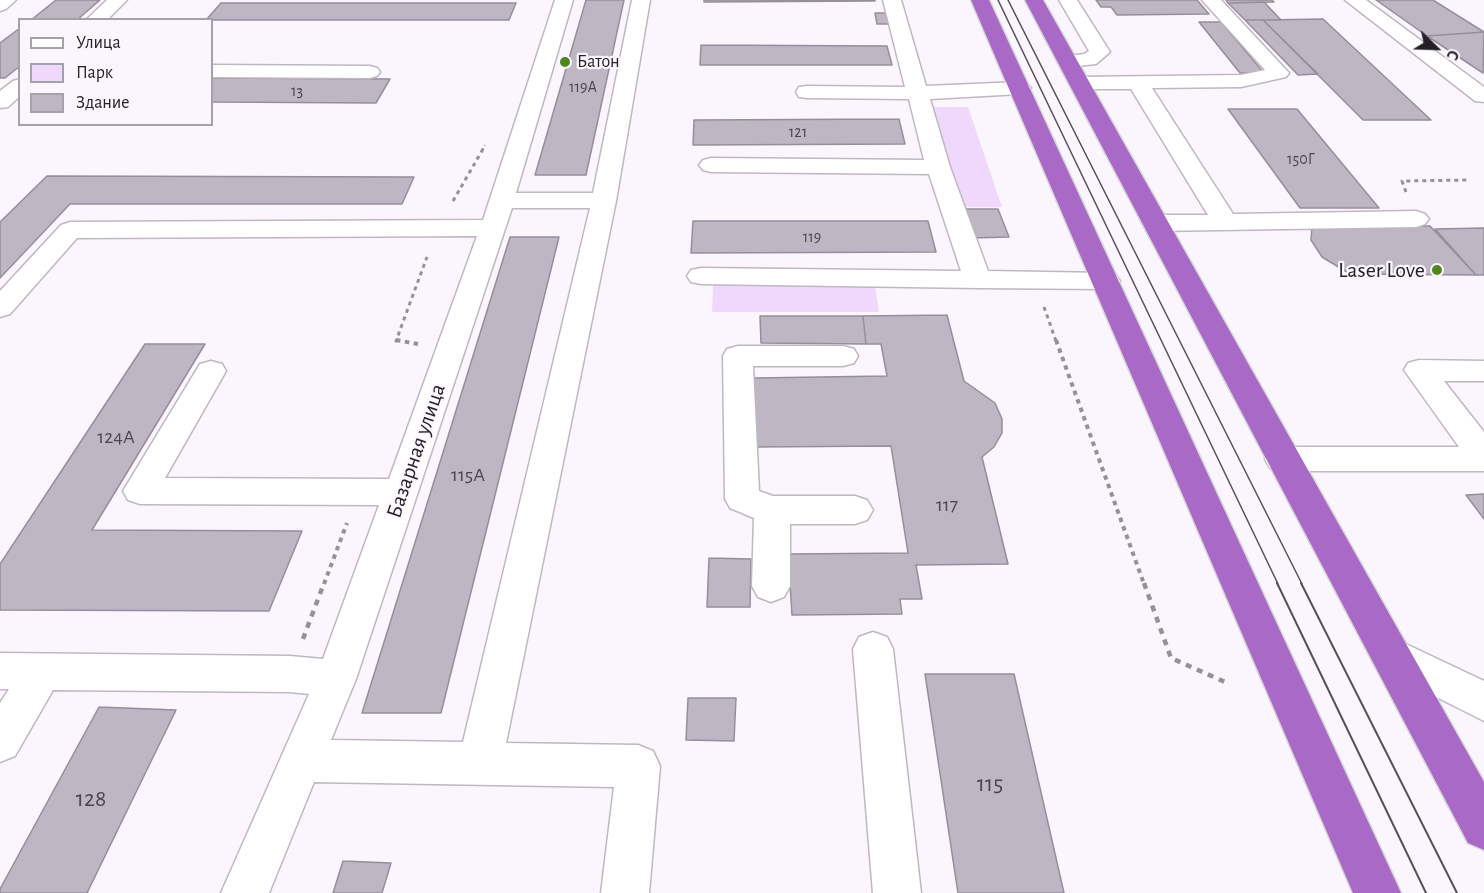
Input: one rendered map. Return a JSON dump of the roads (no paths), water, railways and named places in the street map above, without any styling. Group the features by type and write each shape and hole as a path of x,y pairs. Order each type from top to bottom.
{"highway":[{"path":"980,0 1377,893"},
{"path":"1034,0 1484,827"}],"street":[{"path":"0,5 7,0"},
{"path":"97,18 118,0"},
{"name":"Базарная улица","path":"245,893 336,679 497,214 564,0"},
{"path":"480,764 604,201 641,0"},
{"path":"892,0 938,167 978,280"},
{"path":"1068,0 1101,52 1074,72"},
{"path":"1074,72 1137,82 1241,81 1279,74 1211,0"},
{"path":"1354,0 1484,96"},
{"path":"1053,33 1091,36"},
{"path":"213,71 370,72"},
{"path":"1137,82 1225,221"},
{"path":"0,102 18,88"},
{"path":"807,92 918,93 1020,88"},
{"path":"711,165 938,167"},
{"path":"0,308 70,230 437,230 497,214 604,201"},
{"path":"1155,223 1416,219"},
{"path":"701,276 1106,281"},
{"path":"843,356 738,356 742,499 772,510 855,510"},
{"path":"1484,371 1419,369 1484,458"},
{"path":"211,371 140,491 402,492"},
{"path":"1282,459 1484,458"},
{"path":"771,586 772,510"},
{"path":"873,649 897,893"},
{"path":"1391,655 1484,702"},
{"path":"0,671 290,674 336,679"},
{"path":"0,742 42,672"},
{"path":"302,761 638,766 625,893"}],"tram line":[{"path":"998,0 1278,584"},
{"path":"1008,0 1302,584"},
{"path":"1277,583 1426,893"},
{"path":"1301,583 1457,893"}],"place":[{"name":"Батон","path":"565,62"},
{"name":"Laser Love","path":"1437,270"}]}
